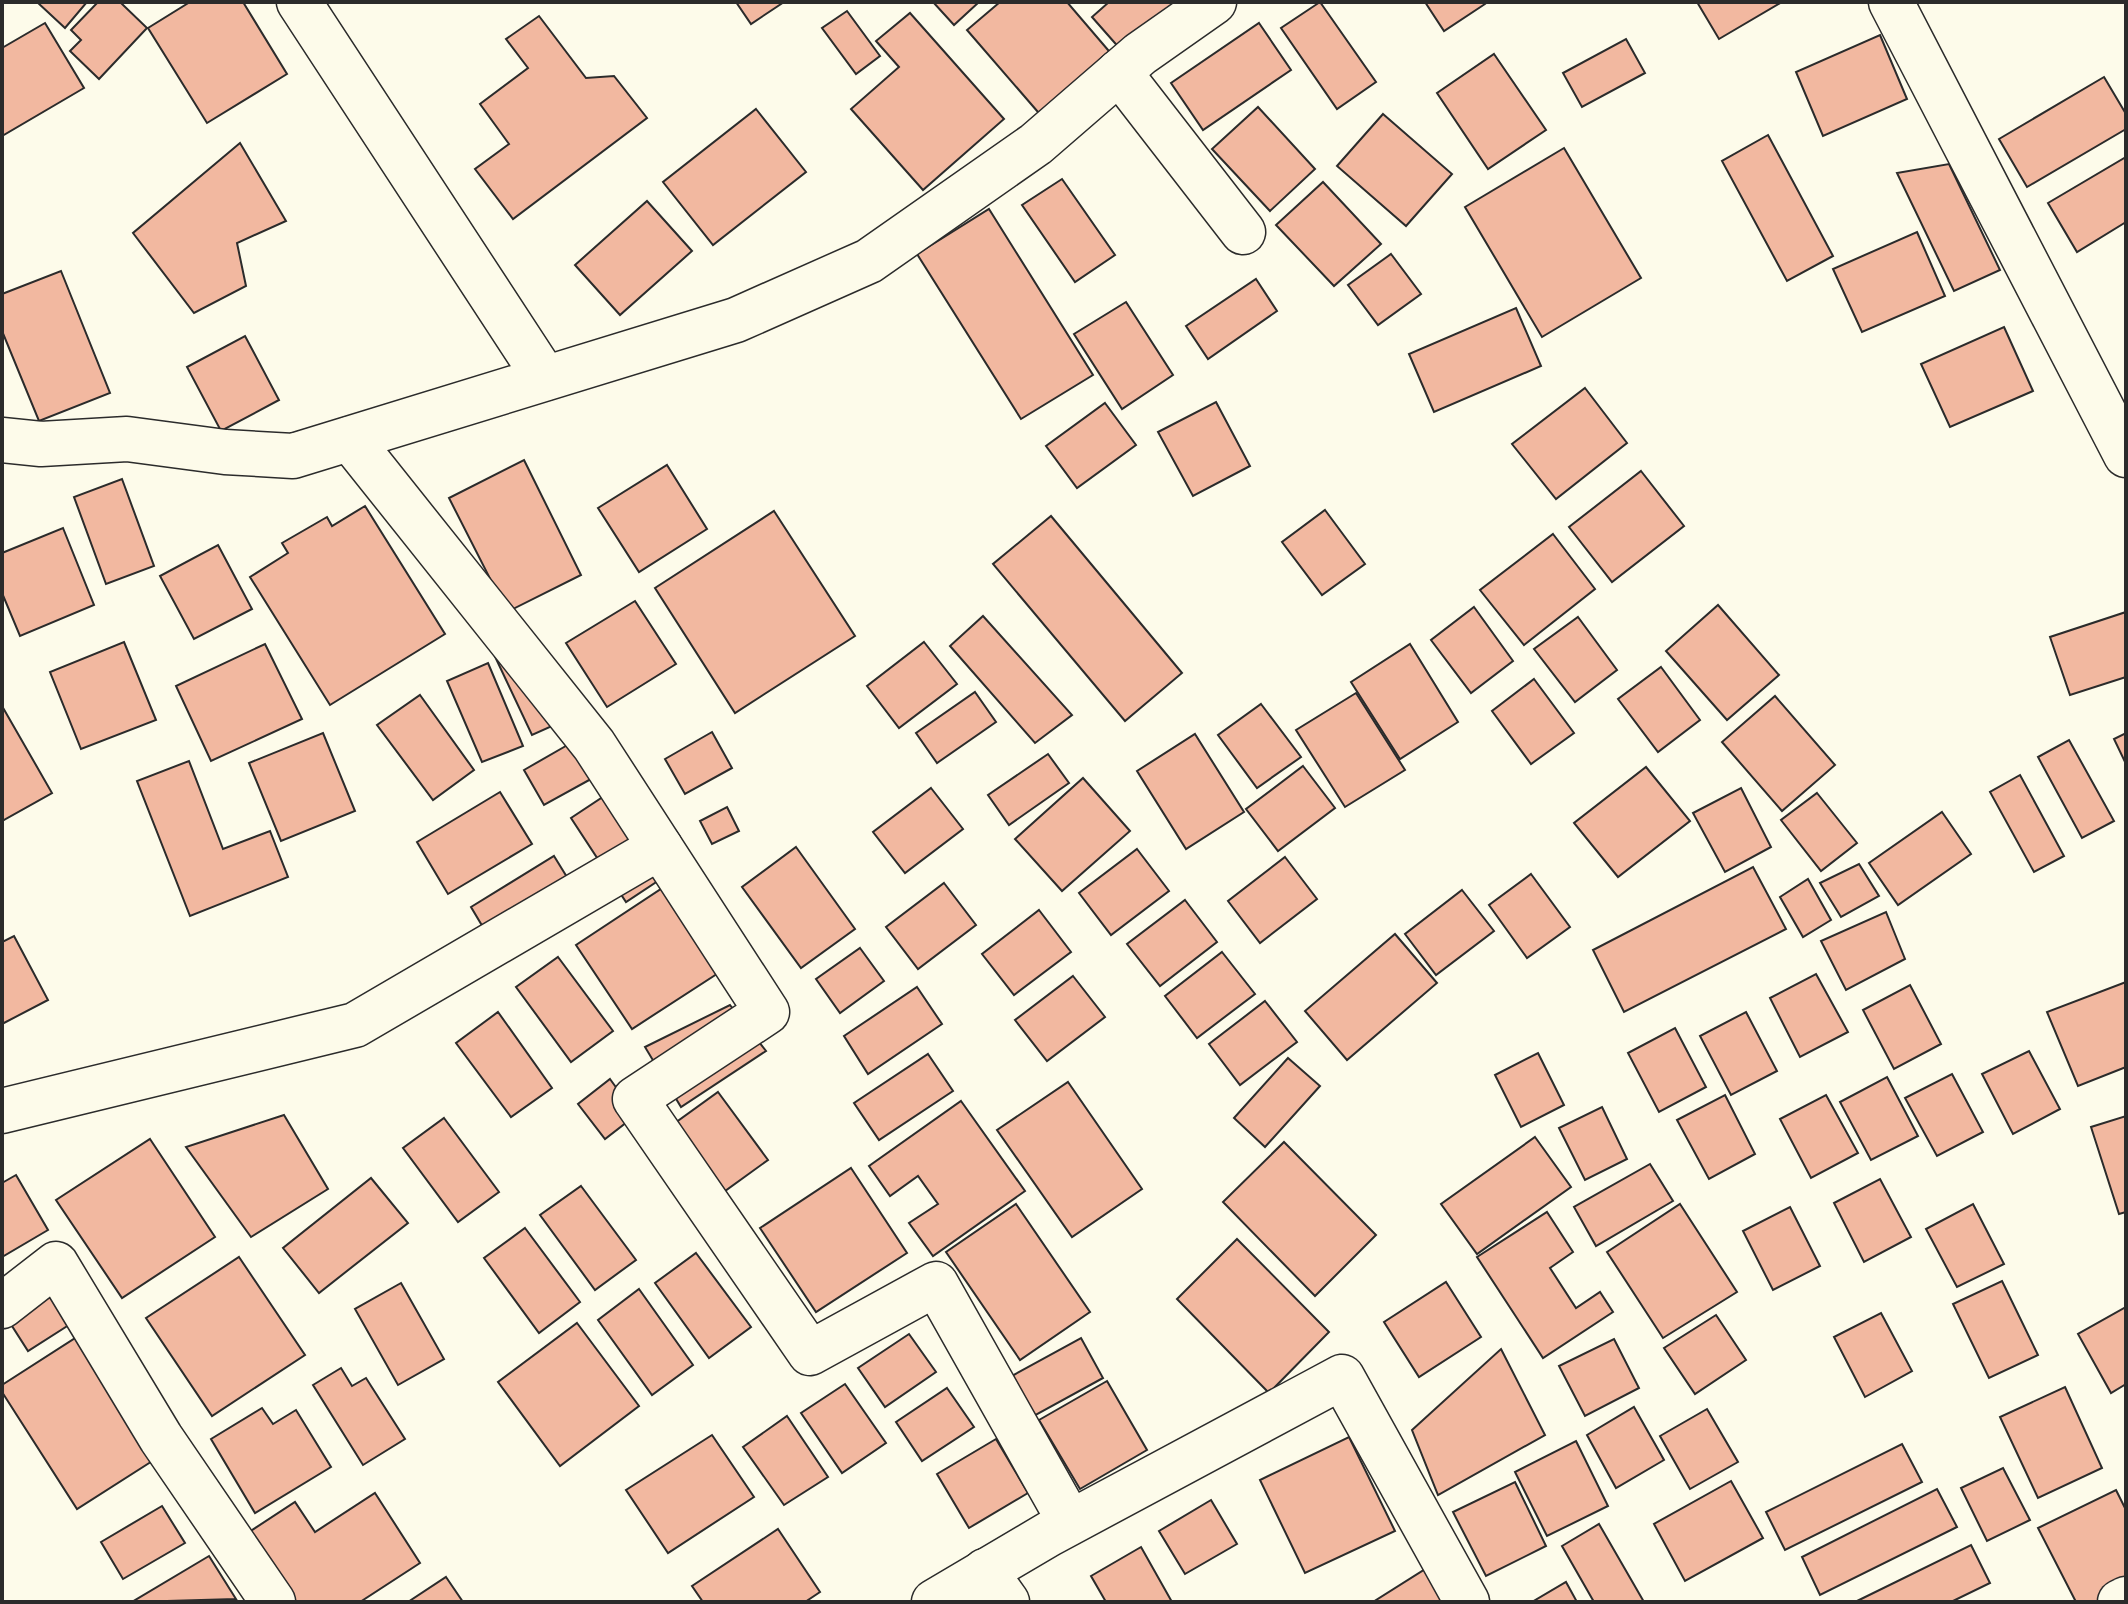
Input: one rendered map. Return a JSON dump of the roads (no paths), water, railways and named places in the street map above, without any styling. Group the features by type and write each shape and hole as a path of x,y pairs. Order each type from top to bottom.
{"street":[{"path":"299,2 545,378"},
{"path":"2,440 41,444 127,439 225,452 293,456 736,320 869,261 1036,144 1119,72 1214,2"},
{"path":"1891,2 2126,455"},
{"path":"1119,72 1243,232"},
{"path":"350,439 594,745 767,1012 635,1099 810,1353 936,1284 1070,1522"},
{"path":"2,1111 355,1025 660,847"},
{"path":"2,1306 56,1264 161,1438 273,1602"},
{"path":"934,1602 996,1587 1070,1522 1342,1377 1467,1602"},
{"path":"2120,1602 2126,1599"}]}
